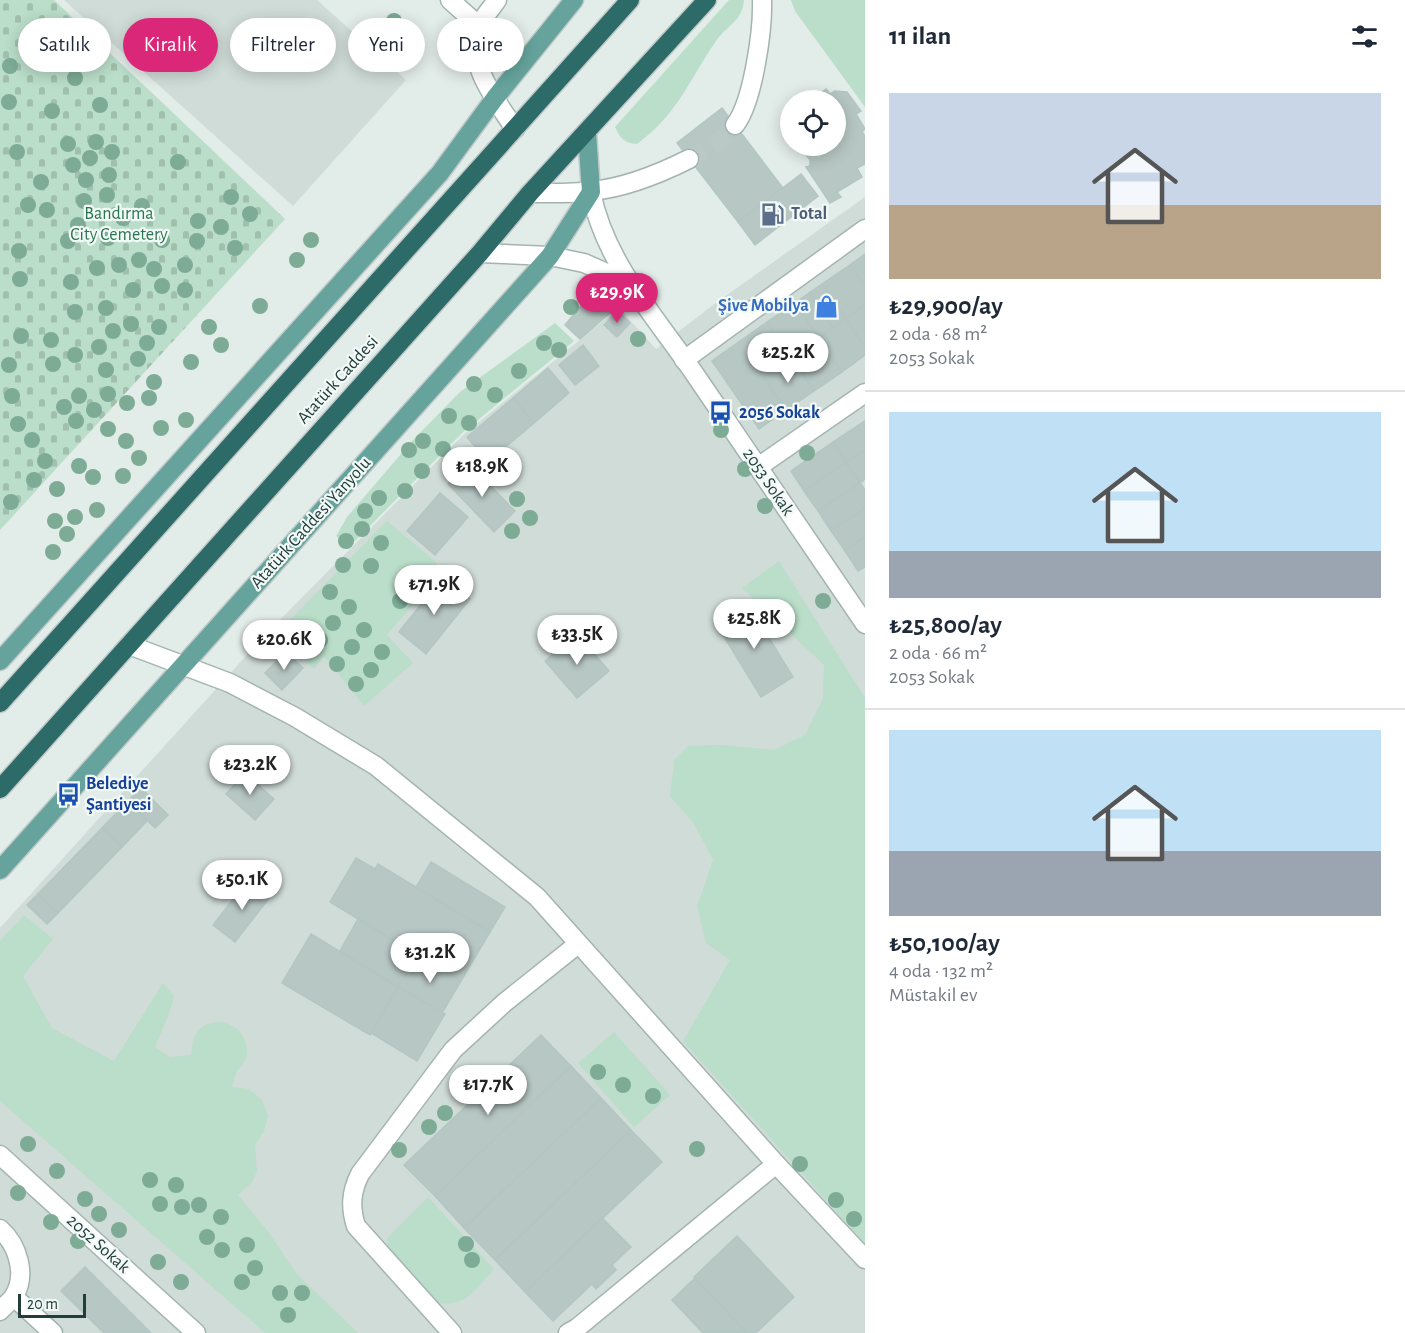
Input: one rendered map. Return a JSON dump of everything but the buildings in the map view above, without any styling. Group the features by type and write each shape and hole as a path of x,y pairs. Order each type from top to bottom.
{"highway":[{"name":"Atatürk Caddesi","path":"0,703 630,0"},
{"name":"Atatürk Caddesi","path":"0,789 480,253 530,193 707,0"}],"main road":[{"path":"0,661 440,173 495,98 574,0"},
{"path":"587,133 591,192"},
{"name":"Atatürk Caddesi Yanyolu","path":"0,870 550,256 591,192"}],"street":[{"path":"450,0 470,18"},
{"path":"485,18 497,0"},
{"path":"735,125 755,69 762,0"},
{"path":"482,72 515,129"},
{"path":"530,193 591,192 637,181 670,169 689,159"},
{"name":"2053 Sokak","path":"591,192 595,214 604,238 629,283 865,624"},
{"path":"684,360 865,229"},
{"path":"480,253 550,256 584,263 629,283"},
{"path":"758,467 865,393"},
{"path":"129,645 230,683 295,717 376,766 537,897 776,1164 865,1259"},
{"path":"452,1333 356,1226 351,1203 355,1183 453,1050 504,1003 578,944"},
{"name":"2052 Sokak","path":"0,1155 196,1333"},
{"path":"568,1333 577,1329 776,1164"},
{"path":"0,1229 11,1242 19,1263 18,1285 14,1297 0,1311"},
{"path":"14,1297 53,1333"}],"shaded area":[{"path":"64,0 317,0 348,28 348,72 397,72 406,80 293,206 144,72 218,72 218,18 123,18 123,53 111,42 111,18 84,18"},
{"path":"865,197 865,1333 0,1333 0,928 262,638 463,435 619,308 656,349 713,305"}],"green space":[{"name":"Bandırma City Cemetery","path":"0,0 54,0 73,18 18,18 18,72 111,72 111,54 123,65 123,72 130,72 285,219 0,530"},
{"path":"729,0 744,0 740,13 716,41 673,109 651,133 637,144 623,139 615,127"},
{"path":"791,0 865,0 865,107 795,11"},
{"path":"555,323 574,341 462,433 350,546 336,536 347,517 413,440 460,392"},
{"path":"387,521 436,562 438,575 387,635 413,663 364,706 324,656 314,669 280,630"},
{"path":"779,561 865,698 865,1244 683,1041 730,960 706,943 697,906 713,860 693,822 670,797 674,760 688,746 721,745 774,750 805,735 823,698 824,665 742,588"},
{"path":"24,915 53,939 23,976 52,1028 114,1061 163,983 174,996 155,1047 170,1057 191,1055 197,1032 213,1022 223,1022 240,1032 245,1041 247,1057 237,1071 232,1087 249,1089 262,1100 268,1116 264,1131 255,1145 257,1171 252,1182 238,1195 267,1230 297,1274 358,1333 265,1333 0,1101 0,941"},
{"path":"614,1032 670,1095 634,1127 578,1063"},
{"path":"428,1197 494,1269 463,1300 447,1304 436,1303 388,1251 387,1238"}],"tunnel":[{"path":"689,159 721,141 735,125"}],"place":[{"name":"Total","path":"773,214"},
{"name":"Şive Mobilya","path":"827,306"},
{"name":"2056 Sokak","path":"721,413"},
{"name":"Belediye Şantiyesi","path":"68,794"}]}
